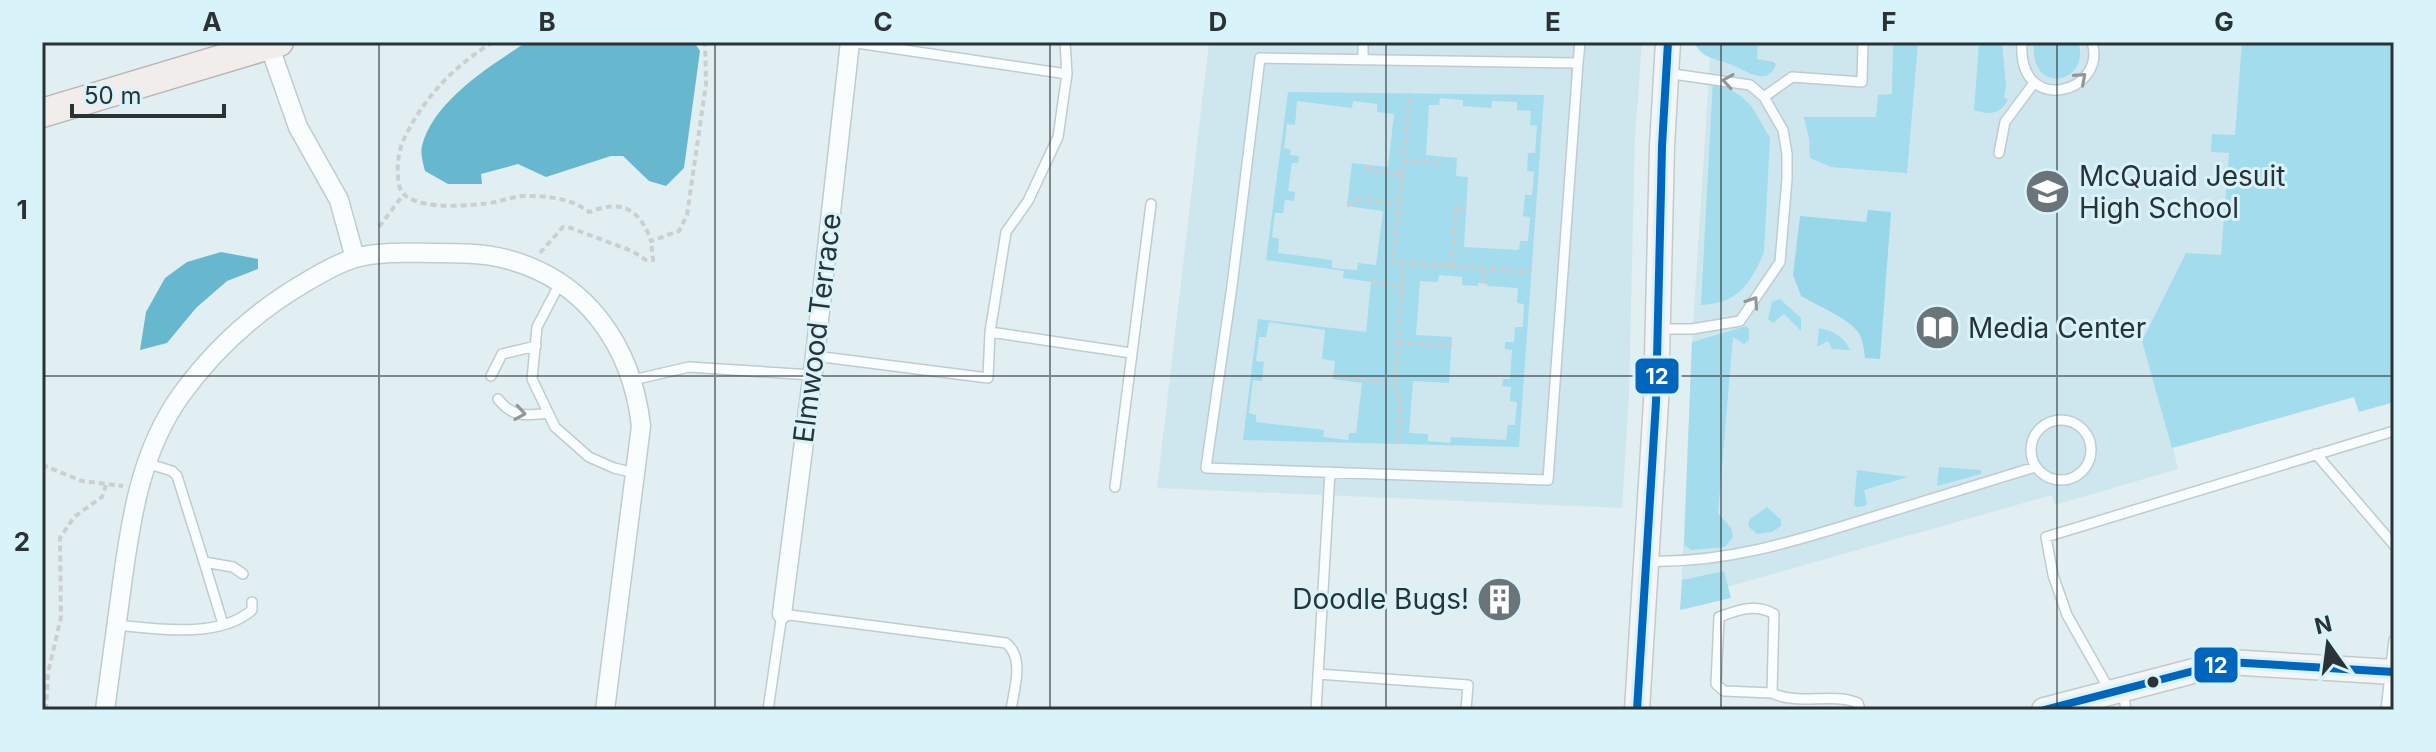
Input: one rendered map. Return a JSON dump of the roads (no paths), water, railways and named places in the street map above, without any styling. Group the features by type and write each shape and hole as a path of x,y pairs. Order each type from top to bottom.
{"main road":[{"path":"42,113 272,43"}],"street":[{"name":"Elmwood Terrace","path":"782,614 814,366 850,42"},
{"path":"1637,710 1654,440 1668,42"},
{"path":"272,43 298,127 339,200 355,258"},
{"path":"105,710 130,523 146,463 180,397 213,355 242,327 280,298 355,258 395,253 477,254 532,268 560,283 583,302 617,344 633,380 641,426 605,710"},
{"path":"2044,710 2119,697 2228,662 2392,672"}],"lane":[{"path":"850,42 1067,74"},
{"path":"633,380 689,367 814,366 988,378 990,332 1006,232 1028,201 1058,137 1067,74 1065,42"},
{"path":"1363,42 1363,60"},
{"path":"1578,63 1260,58 1206,468 1548,480 1580,42"},
{"path":"1764,97 1792,77 1862,82 1863,42"},
{"path":"2022,42 2024,71 2034,83 2045,89 2058,90 2083,79 2093,65 2095,52 2092,42"},
{"path":"1658,329 1692,329 1740,321 1780,262 1787,154 1783,130 1764,97 1750,85 1665,73"},
{"path":"1999,153 2005,122 2034,83"},
{"path":"1115,487 1151,204"},
{"path":"560,283 537,327 532,379 555,427 589,457 614,468 637,473"},
{"path":"990,332 1131,353"},
{"path":"491,376 502,354 536,346"},
{"path":"498,399 508,412 529,416 548,413"},
{"path":"2065,421 2083,430 2088,438 2090,458 2079,474 2061,481 2051,479 2035,467 2031,458 2033,439 2046,424 2065,421"},
{"path":"2119,697 2067,615 2053,575 2046,537 2394,431"},
{"path":"2316,454 2394,545"},
{"path":"146,463 168,469 177,476 223,624"},
{"path":"1646,561 1679,562 1735,556 1842,527 2035,467"},
{"path":"1316,710 1330,472"},
{"path":"204,562 233,567 243,574"},
{"path":"116,625 178,631 223,624 244,617 252,610 252,602"},
{"path":"1772,693 1774,614 1747,607 1719,617 1718,688 1777,696 1849,700 1858,703 1860,710"},
{"path":"782,614 994,639 1006,643 1013,648 1017,664 1011,710"},
{"name":"Elmwood Terrace","path":"768,710 782,614"},
{"path":"2386,710 2394,640"},
{"path":"1318,674 1468,685 1466,710"}],"place":[{"name":"McQuaid Jesuit High School","path":"2048,192"},
{"name":"Media Center","path":"1937,328"},
{"name":"Doodle Bugs!","path":"1500,599"}]}
